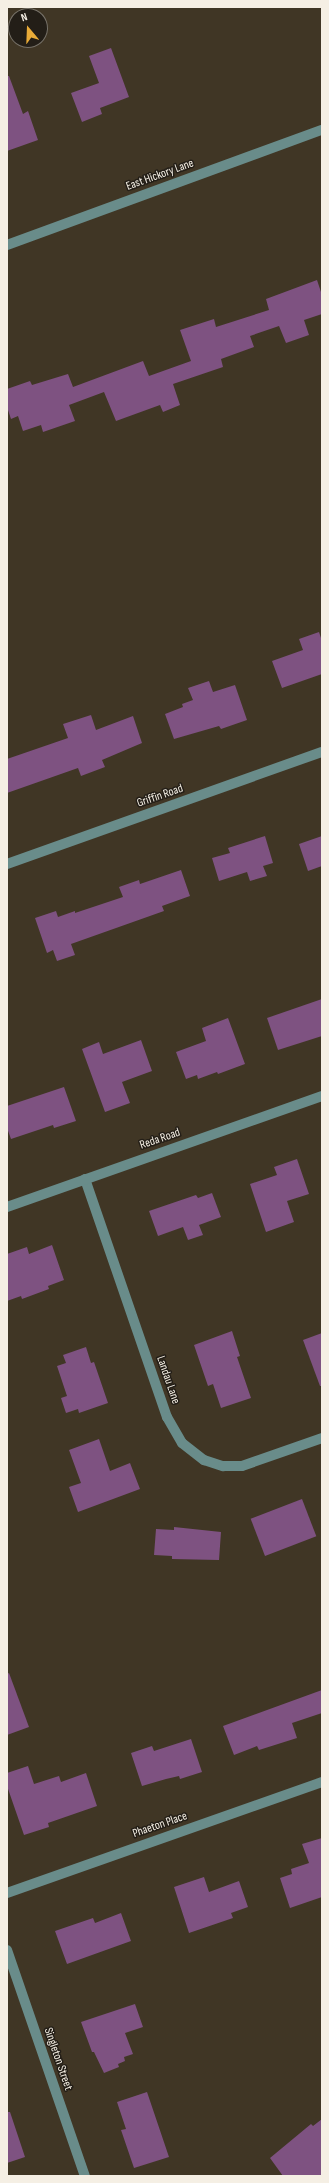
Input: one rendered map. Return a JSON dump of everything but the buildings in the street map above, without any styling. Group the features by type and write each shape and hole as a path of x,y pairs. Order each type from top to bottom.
{"street":[{"name":"East Hickory Lane","path":"7,245 322,130"},
{"name":"Griffin Road","path":"7,864 322,752"},
{"name":"Reda Road","path":"7,1207 322,1096"},
{"name":"Landau Lane","path":"86,1179 167,1418 182,1443 204,1460 223,1466 242,1466 322,1438"},
{"name":"Phaeton Place","path":"7,1893 322,1782"},
{"name":"Singleton Street","path":"7,1950 85,2176"}]}
